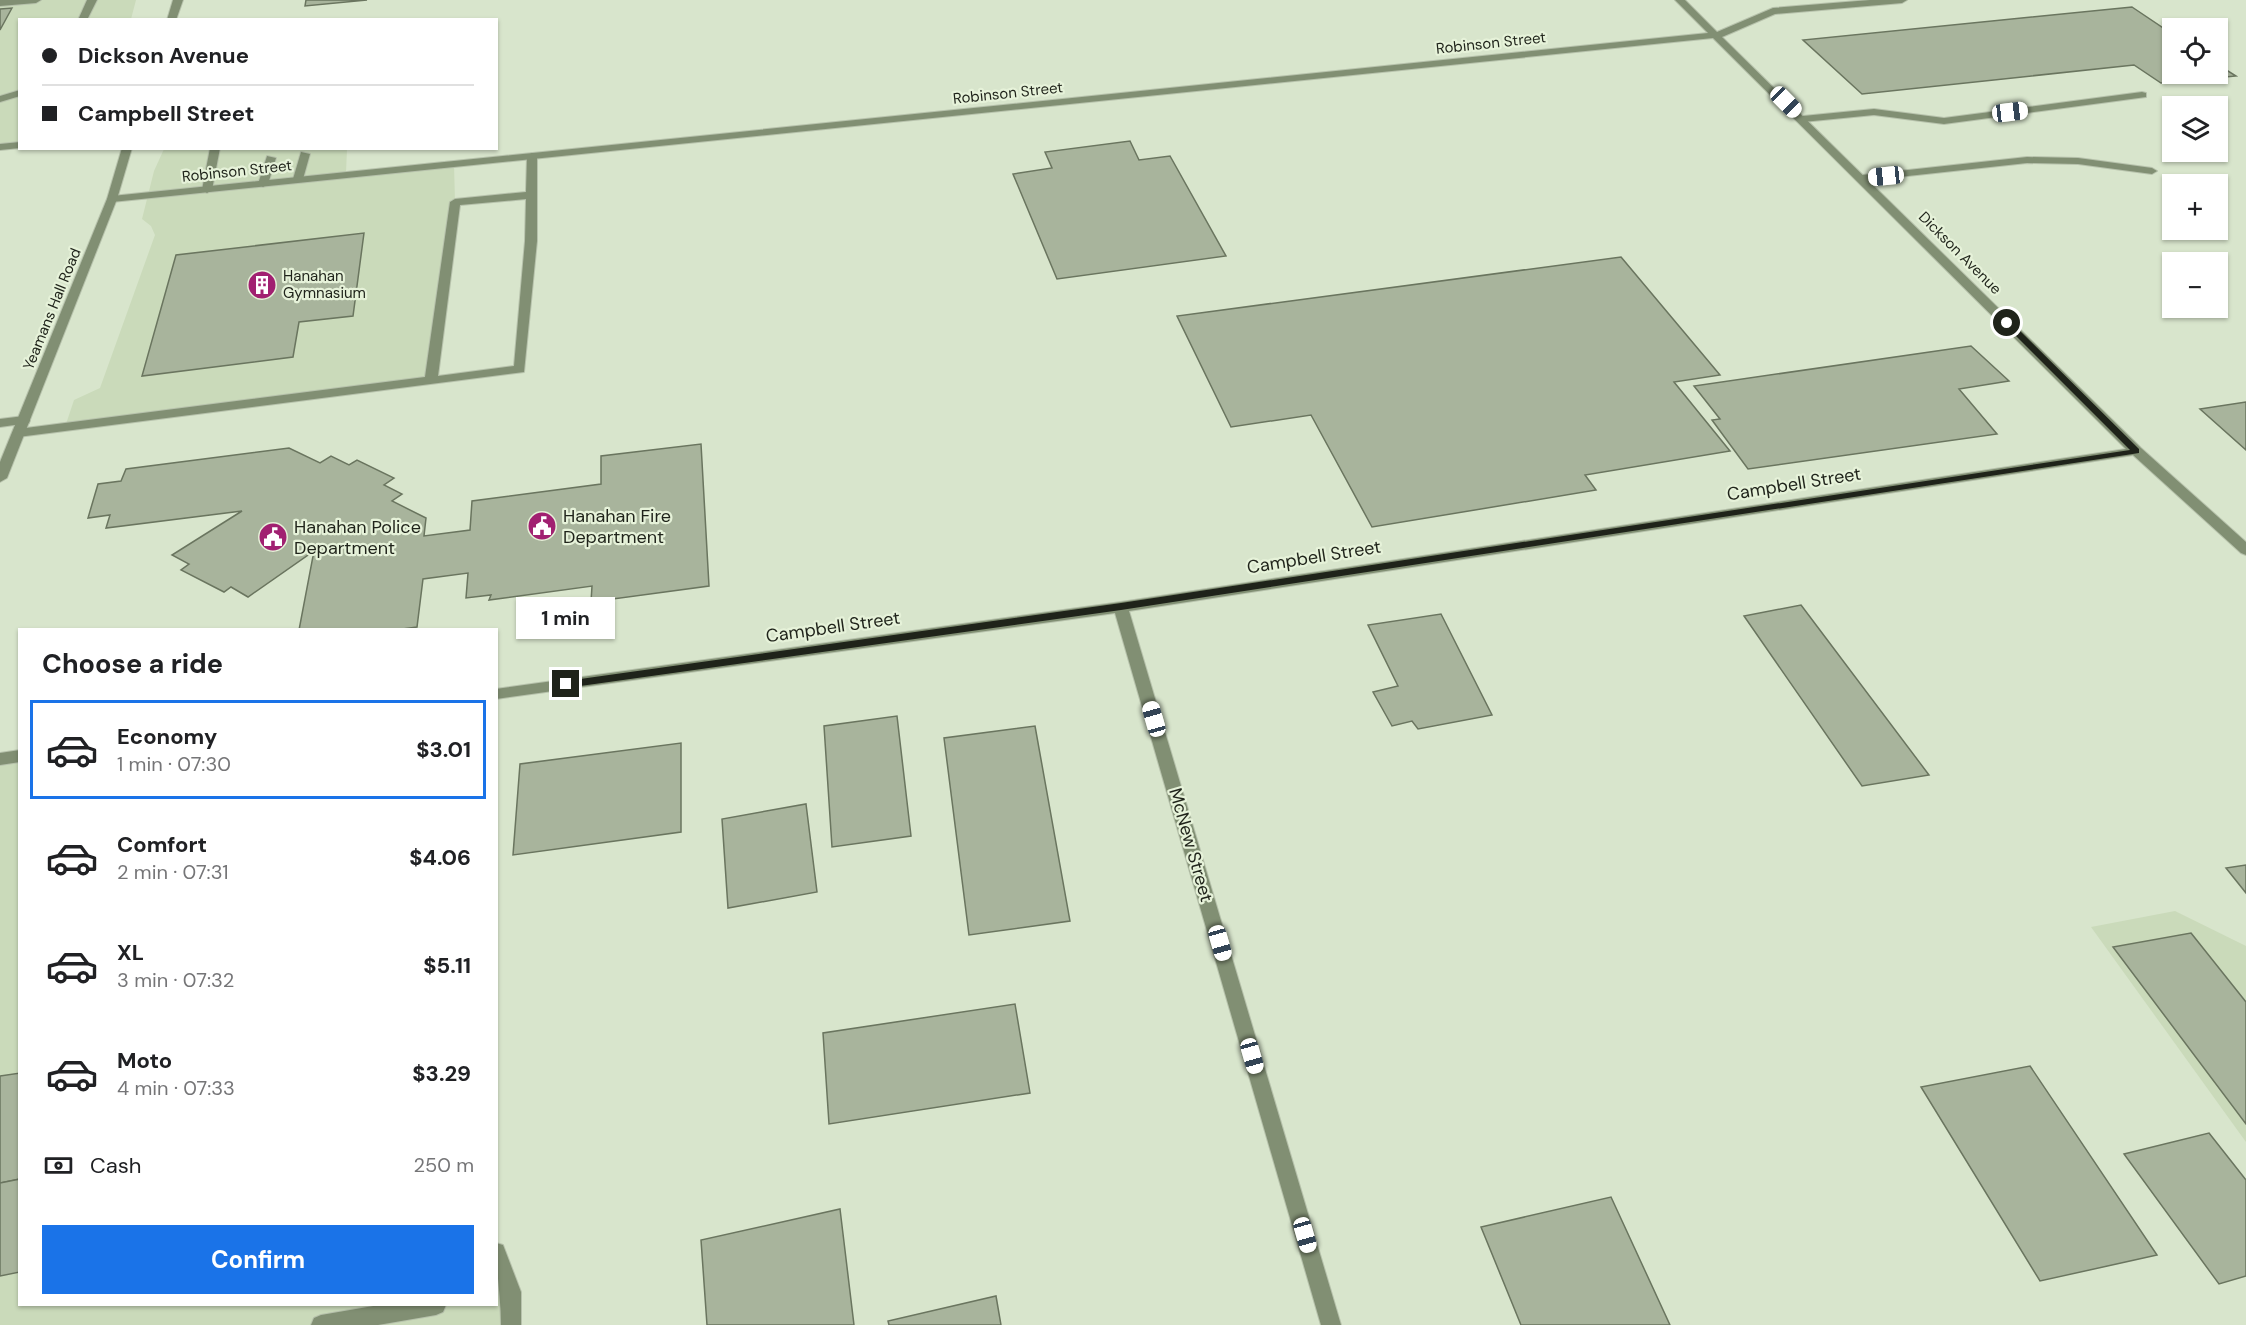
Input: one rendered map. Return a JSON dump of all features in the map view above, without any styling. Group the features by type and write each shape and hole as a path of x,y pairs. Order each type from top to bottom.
{"street":[{"path":"0,3 36,0"},
{"path":"83,18 92,0"},
{"path":"172,18 178,0"},
{"name":"Dickson Avenue","path":"1680,0 1803,119 2136,451 2246,550"},
{"name":"Robinson Street","path":"112,200 298,179 1718,35 1773,11 1902,0"},
{"path":"0,99 18,94"},
{"path":"1803,119 1874,112 1944,121 2142,95"},
{"path":"0,147 18,145"},
{"name":"Yeamans Hall Road","path":"0,478 112,200 126,150"},
{"path":"207,190 215,150"},
{"path":"298,179 305,154"},
{"path":"18,433 520,369 533,195 531,156"},
{"path":"262,184 271,158"},
{"path":"1862,178 2027,160 2078,161 2152,171"},
{"path":"431,381 455,202 533,195"},
{"path":"0,423 24,420"},
{"name":"Campbell Street","path":"498,694 1121,606 2136,451"},
{"name":"McNew Street","path":"1121,606 1331,1325"},
{"path":"0,759 18,756"},
{"path":"498,1262 511,1325"},
{"path":"321,1325 430,1306"}],"shaded area":[{"path":"0,0 136,0 131,18 18,18 18,147 0,148"},
{"path":"164,150 347,150 346,173 454,164 455,202 431,381 65,427 74,400 100,388 155,235 151,226 142,219 154,171"},
{"path":"18,756 18,1306 498,1306 498,1257 511,1325 0,1325 0,759"},
{"path":"2175,911 2246,946 2246,1142 2091,927"}],"building":[{"path":"306,0 367,0 305,6"},
{"path":"2132,7 2162,27 2162,83 2134,65 1862,94 1803,40"},
{"path":"12,8 0,30 0,9"},
{"path":"2228,71 2236,76 2228,77"},
{"path":"1130,141 1139,160 1170,156 1226,256 1057,279 1013,174 1052,168 1045,152"},
{"name":"Hanahan Gymnasium","path":"364,233 353,316 299,322 293,357 142,376 176,255"},
{"path":"1621,257 1720,375 1674,382 1730,451 1585,475 1596,490 1372,527 1311,415 1231,427 1177,316"},
{"path":"1971,346 2009,381 1959,389 1997,434 1748,469 1712,420 1720,419 1694,386"},
{"path":"2246,402 2246,450 2200,409"},
{"path":"701,444 709,586 591,602 592,586 489,600 491,595 466,598 468,573 423,579 417,627 299,628 314,551 248,597 231,587 224,592 181,570 189,564 172,555 242,511 106,528 110,515 88,518 98,484 121,481 126,469 289,448 320,463 331,456 349,465 357,460 394,478 384,485 402,494 392,501 426,518 424,536 470,530 472,501 601,484 601,456"},
{"path":"1801,605 1929,775 1862,786 1744,616"},
{"path":"1441,614 1492,715 1418,729 1412,721 1392,726 1373,692 1398,686 1368,625"},
{"path":"897,716 911,836 832,847 824,726"},
{"path":"1035,726 1070,921 969,935 944,738"},
{"path":"681,743 681,832 513,855 520,764"},
{"path":"806,804 817,892 728,908 722,819"},
{"path":"2246,865 2246,893 2226,868"},
{"path":"2191,933 2246,1002 2246,1124 2113,947"},
{"path":"1015,1004 1030,1093 829,1124 823,1033"},
{"path":"2030,1066 2157,1255 2040,1281 1921,1087"},
{"path":"18,1073 18,1179 0,1183 0,1076"},
{"path":"2209,1133 2246,1180 2246,1276 2219,1284 2124,1154"},
{"path":"18,1179 18,1272 0,1276 0,1183"},
{"path":"1611,1197 1670,1325 1521,1325 1481,1227"},
{"path":"840,1209 854,1325 707,1325 701,1240"},
{"path":"996,1296 1001,1325 889,1325 888,1321"}],"place":[{"name":"Hanahan Gymnasium","path":"262,285"},
{"name":"Hanahan Fire Department","path":"542,526"},
{"name":"Hanahan Police Department","path":"273,537"}],"route":[{"path":"566,684 1121,606 2136,451 2007,323"}]}
